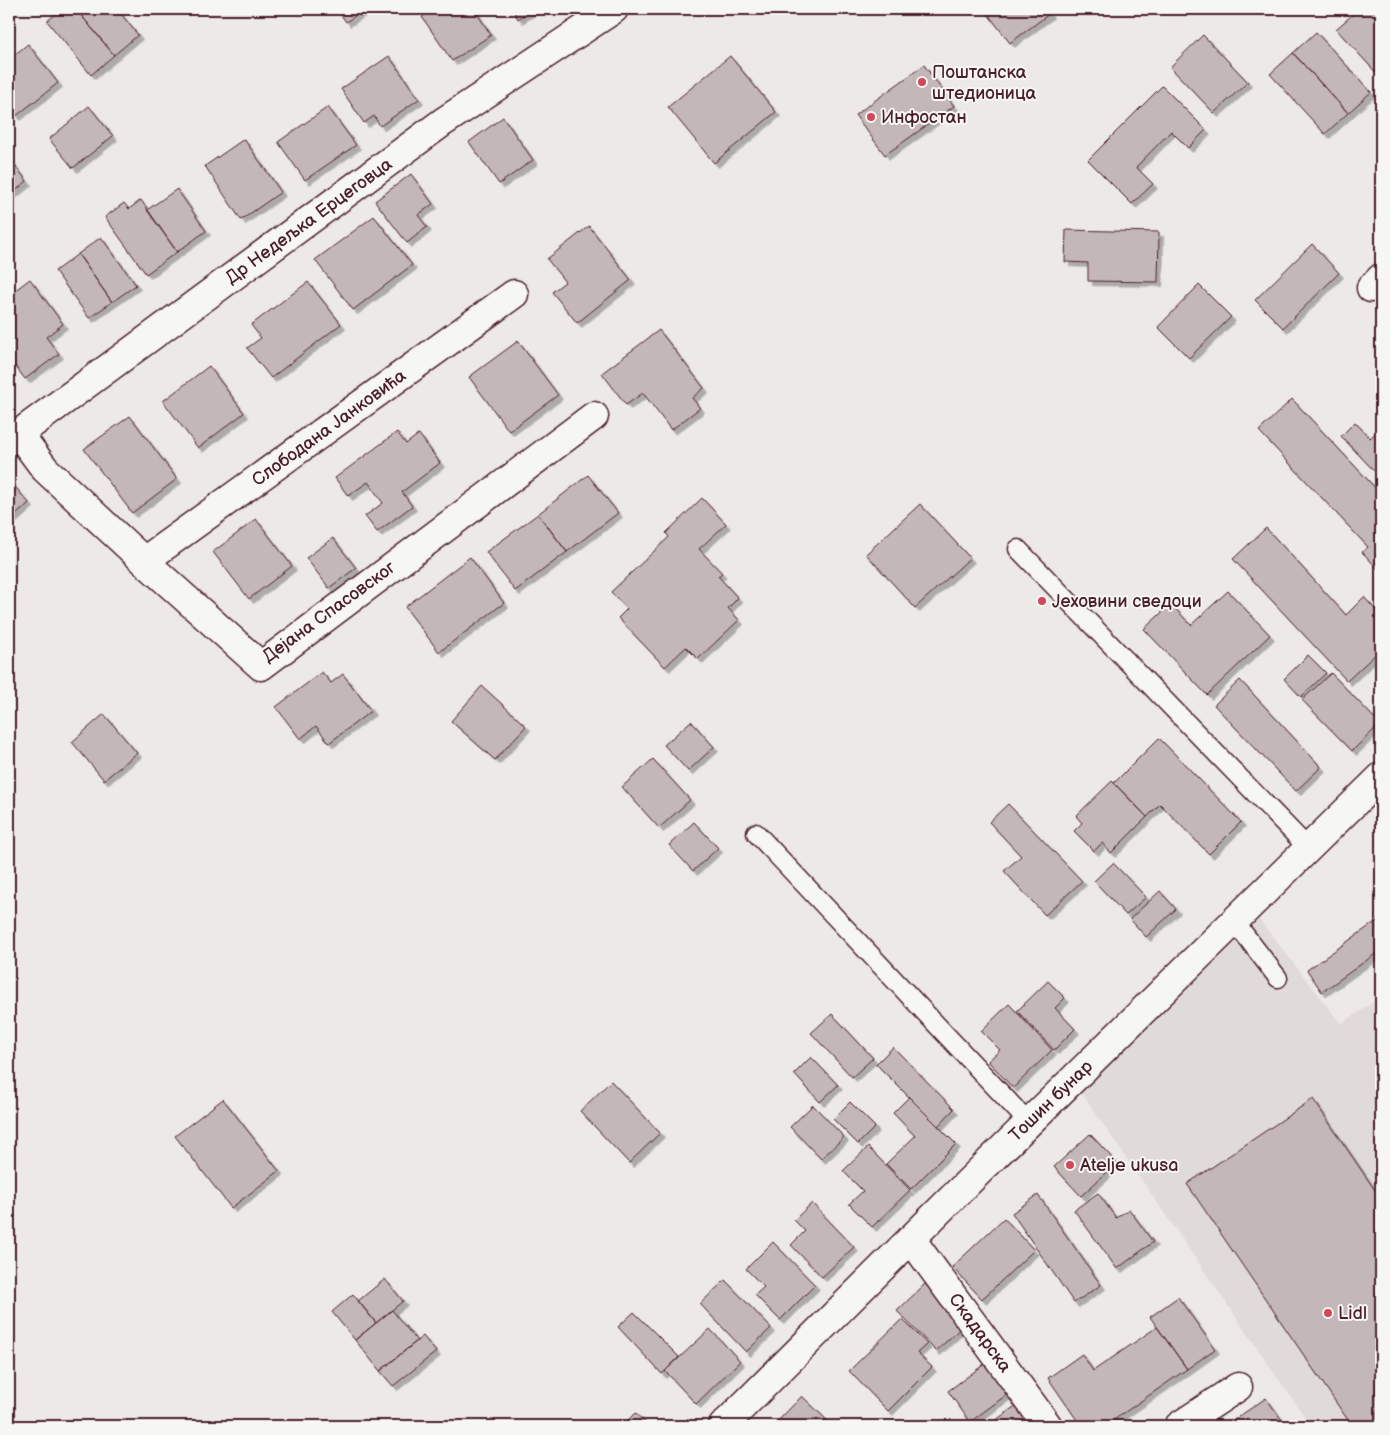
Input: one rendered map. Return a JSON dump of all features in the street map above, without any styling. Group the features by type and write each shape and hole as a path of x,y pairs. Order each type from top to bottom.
{"street":[{"name":"Др Недељка Ерцеговца","path":"14,438 443,122 614,9"},
{"name":"Слободана Јанковића","path":"144,561 514,294"},
{"name":"Дејана Спасовског","path":"14,438 144,561 261,666 594,416"},
{"name":"Тошин бунар","path":"723,1426 1309,849 1378,786"},
{"name":"Скадарска","path":"911,1239 1048,1426"},
{"path":"1179,1426 1238,1387"}],"lane":[{"path":"1018,549 1309,849"},
{"path":"756,833 1029,1123"},
{"path":"1235,922 1278,978"}],"shaded area":[{"path":"1258,918 1341,1024 1381,997 1381,1426 1311,1426 1081,1092"}],"building":[{"path":"62,9 76,9 114,55 91,75 47,21"},
{"path":"76,9 117,9 138,35 114,55"},
{"path":"337,9 365,9 346,22"},
{"path":"434,9 474,9 491,35 452,61 422,17"},
{"path":"512,9 534,9 518,19"},
{"path":"984,9 1045,9 1049,14 1010,43"},
{"path":"1359,9 1381,9 1381,78 1336,29"},
{"path":"1316,32 1371,92 1348,113 1293,53"},
{"path":"1203,35 1248,82 1214,113 1170,67"},
{"path":"28,44 58,83 16,116 9,107 9,59"},
{"path":"1293,53 1348,113 1325,134 1270,74"},
{"path":"389,56 419,99 380,126 374,116 364,123 341,89"},
{"path":"730,56 776,112 714,163 668,107"},
{"path":"924,65 954,106 885,155 855,115"},
{"path":"1162,86 1206,130 1188,148 1171,131 1136,167 1153,184 1132,204 1088,160"},
{"path":"89,106 113,136 73,168 49,139"},
{"path":"328,107 356,145 305,180 278,142"},
{"path":"503,117 533,160 499,184 469,142"},
{"path":"244,139 281,192 241,220 205,166"},
{"path":"9,158 27,181 9,196"},
{"path":"411,174 433,204 418,215 427,227 407,243 375,201"},
{"path":"177,189 206,231 177,252 147,210"},
{"path":"141,200 177,252 146,274 105,217 124,203 129,209"},
{"path":"374,216 412,265 353,310 315,260"},
{"path":"589,226 631,280 577,323 552,292 565,282 547,259"},
{"path":"1066,230 1159,232 1158,282 1088,281 1088,263 1065,262"},
{"path":"101,237 136,285 112,302 78,254"},
{"path":"1312,244 1339,273 1283,328 1255,300"},
{"path":"78,254 112,302 89,318 55,271"},
{"path":"30,279 63,324 46,337 59,354 25,379 9,358 9,284 14,291"},
{"path":"308,282 341,324 271,378 247,348 261,338 251,325"},
{"path":"1199,285 1231,317 1189,358 1158,327"},
{"path":"659,330 704,388 692,398 700,408 671,430 643,393 626,405 602,373"},
{"path":"518,341 558,395 509,431 469,377"},
{"path":"209,366 244,413 198,448 163,401"},
{"path":"1292,399 1381,494 1381,572 1362,552 1368,547 1259,431"},
{"path":"130,416 177,479 132,513 84,449"},
{"path":"1355,422 1370,438 1381,428 1380,477 1341,436"},
{"path":"397,432 406,444 419,434 440,463 402,492 412,506 377,532 365,516 383,503 368,482 348,496 335,478"},
{"path":"588,475 618,513 567,552 538,514"},
{"path":"9,480 29,503 9,521"},
{"path":"702,498 726,524 699,549 722,573 718,576 738,598 728,608 739,620 698,659 686,647 665,667 618,618 627,609 611,592 669,537 666,533"},
{"path":"920,504 970,558 915,608 866,554"},
{"path":"538,514 567,552 515,591 486,552"},
{"path":"256,519 292,566 249,599 213,552"},
{"path":"1266,528 1346,615 1364,597 1381,616 1381,649 1347,681 1233,559"},
{"path":"333,538 356,568 329,588 306,558"},
{"path":"470,557 504,603 439,652 405,607"},
{"path":"1228,591 1270,635 1207,695 1144,629 1171,604 1191,625"},
{"path":"1308,655 1326,673 1301,697 1284,679"},
{"path":"322,672 331,683 343,674 371,711 329,743 316,726 300,739 276,707"},
{"path":"1331,673 1380,724 1352,751 1302,700"},
{"path":"1240,680 1321,767 1296,791 1214,705"},
{"path":"482,686 526,726 495,760 451,721"},
{"path":"104,714 137,753 104,780 72,742"},
{"path":"691,721 714,747 688,771 664,745"},
{"path":"1159,738 1241,822 1209,854 1160,804 1147,817 1114,783"},
{"path":"653,759 690,800 659,828 622,787"},
{"path":"1112,781 1147,817 1111,853 1102,843 1094,851 1074,831 1082,823 1076,816"},
{"path":"1008,804 1082,881 1045,915 1004,871 1021,856 989,822"},
{"path":"694,822 718,848 693,871 669,845"},
{"path":"1113,863 1146,897 1126,915 1094,881"},
{"path":"1160,891 1176,909 1146,937 1130,919"},
{"path":"1381,918 1381,950 1322,992 1307,970"},
{"path":"1048,981 1065,998 1055,1008 1075,1029 1054,1050 1017,1011"},
{"path":"1009,1004 1052,1050 1013,1088 988,1061 1000,1050 981,1031"},
{"path":"832,1014 873,1058 852,1077 811,1033"},
{"path":"893,1047 954,1109 938,1126 876,1064"},
{"path":"811,1057 838,1085 820,1102 794,1074"},
{"path":"611,1081 660,1133 629,1163 580,1111"},
{"path":"909,1097 956,1144 911,1189 886,1164 915,1136 893,1113"},
{"path":"223,1099 279,1171 231,1208 175,1136"},
{"name":"Lidl","path":"1313,1099 1381,1199 1381,1426 1352,1426 1187,1184"},
{"path":"850,1102 875,1127 858,1144 833,1119"},
{"path":"813,1105 844,1137 821,1159 790,1127"},
{"path":"1090,1134 1117,1163 1081,1196 1054,1167"},
{"path":"868,1147 910,1190 872,1227 849,1204 863,1191 843,1171"},
{"path":"1098,1193 1116,1218 1129,1209 1153,1242 1117,1269 1074,1210"},
{"path":"1038,1195 1101,1285 1074,1303 1012,1213"},
{"path":"812,1203 854,1247 822,1277 791,1245 805,1231 794,1220"},
{"path":"1004,1218 1034,1250 982,1299 952,1267"},
{"path":"773,1242 815,1285 780,1320 755,1295 764,1287 746,1269"},
{"path":"385,1279 403,1301 376,1323 358,1301"},
{"path":"725,1280 771,1328 746,1352 700,1304"},
{"path":"925,1284 965,1324 936,1351 897,1311"},
{"path":"353,1294 376,1323 355,1340 332,1312"},
{"path":"1178,1297 1215,1349 1187,1369 1150,1317"},
{"path":"392,1310 417,1341 380,1371 355,1340"},
{"path":"634,1312 679,1357 662,1374 618,1327"},
{"path":"902,1319 927,1344 917,1353 932,1367 888,1411 849,1371"},
{"path":"1157,1327 1187,1369 1105,1426 1081,1426 1048,1378 1082,1354 1093,1371"},
{"path":"710,1329 740,1361 696,1404 665,1371"},
{"path":"423,1336 436,1352 393,1386 380,1371"},
{"path":"986,1363 1009,1393 970,1422 948,1391"},
{"path":"802,1396 833,1426 773,1426"},
{"path":"1266,1398 1286,1426 1225,1426"},
{"path":"1018,1404 1034,1426 988,1426"},
{"path":"635,1413 649,1426 622,1426"}],"place":[{"name":"Поштанска штедионица","path":"922,82"},
{"name":"Инфостан","path":"871,117"},
{"name":"Јеховини сведоци","path":"1042,601"},
{"name":"Atelje ukusa","path":"1070,1165"},
{"name":"Lidl","path":"1328,1313"}]}
